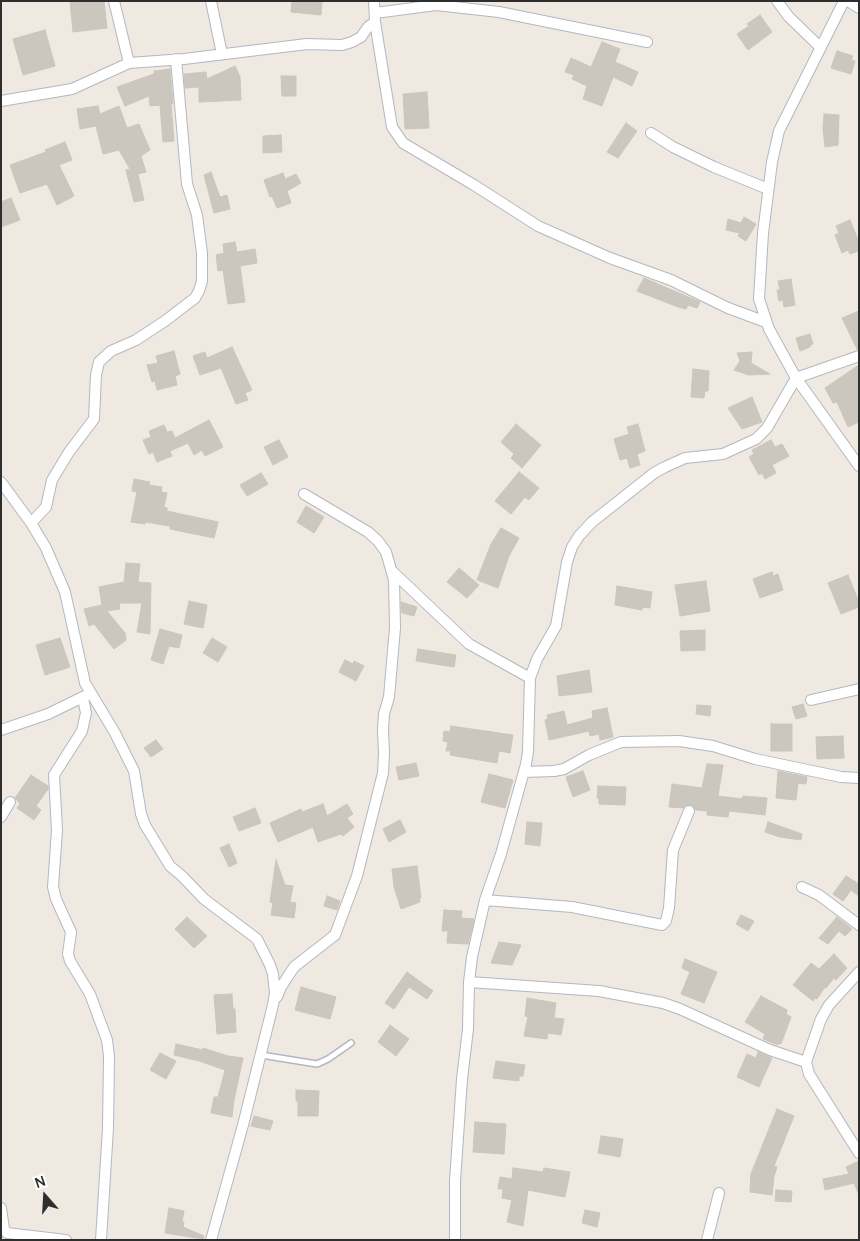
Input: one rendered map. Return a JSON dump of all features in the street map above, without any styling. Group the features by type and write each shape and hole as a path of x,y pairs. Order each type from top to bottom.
{"street":[{"path":"114,1 129,63"},
{"path":"211,1 222,54"},
{"path":"374,1 392,127 403,143 538,226 610,258 671,280 728,308 766,322"},
{"path":"777,1 789,17 820,47"},
{"path":"844,1 779,131 768,189 763,233 760,293 761,306 766,322 796,378 859,466"},
{"path":"848,1 859,8"},
{"path":"1,101 72,89 129,63 307,44 342,45 361,37 375,17 436,5 499,12 647,42"},
{"path":"31,523 46,507 52,480 69,452 94,419 96,375 99,362 111,351 136,340 166,321 195,298 199,291 202,281 202,253 197,215 187,184 176,59"},
{"path":"651,132 673,147 714,168 768,189"},
{"path":"455,1240 455,1181 472,958 485,900 501,854 524,772 528,752 530,678 556,626 567,562 572,547 592,522 654,473 685,458 723,454 756,439 767,428 796,378 859,356"},
{"path":"1,482 31,523 46,548 65,592 86,695 86,713 82,731 54,776 57,830 53,887 56,899 71,932 68,954 73,969 90,994 105,1035 109,1056 108,1148 101,1240"},
{"path":"273,1005 281,987 294,967 335,935 357,876 382,773 384,714 389,697 395,628 395,587 393,572 386,552 368,532 304,494"},
{"path":"393,572 469,644 530,678"},
{"path":"811,700 859,689"},
{"path":"1,730 28,722 86,695"},
{"path":"86,695 115,733 134,771 143,820 166,860 204,899 252,934 260,944 273,974 275,993 273,1005 243,1125 211,1240"},
{"path":"524,772 560,770 618,743 679,740 713,746 755,759 841,777 859,778"},
{"path":"1,817 10,802"},
{"path":"485,900 572,907 662,925 666,921 669,908 673,850 689,810"},
{"path":"802,887 819,895 859,926"},
{"path":"859,972 829,1005 821,1019 806,1062 809,1074 859,1153"},
{"path":"469,982 599,991 663,1002 770,1050 806,1062"},
{"path":"707,1240 719,1193"},
{"path":"1,1208 4,1229 7,1233 66,1240"}],"lane":[{"path":"260,1055 317,1064 328,1059 351,1043"}],"building":[{"path":"70,1 104,1 107,28 73,32"},
{"path":"292,1 322,1 321,15 291,12"},
{"path":"760,15 772,32 748,50 737,34"},
{"path":"45,30 55,66 23,75 13,39"},
{"path":"602,42 620,49 615,62 638,72 632,86 613,77 602,106 583,99 587,86 572,79 574,75 565,72 571,58 591,67"},
{"path":"837,51 853,56 851,60 855,61 851,74 831,68"},
{"path":"235,66 240,77 241,100 199,102 199,87 185,88 184,74 206,72 207,79"},
{"path":"170,69 174,141 163,142 160,105 150,106 149,96 125,106 117,87 154,74 154,71"},
{"path":"281,76 296,76 296,96 282,96"},
{"path":"427,92 429,128 405,129 403,94"},
{"path":"98,106 100,114 119,106 127,128 139,124 150,150 141,156 146,172 138,174 144,200 134,202 126,170 130,169 119,150 103,154 96,126 80,129 77,109"},
{"path":"824,114 839,115 838,145 825,147"},
{"path":"626,123 637,131 618,158 607,152"},
{"path":"281,135 282,152 263,153 263,136"},
{"path":"65,142 72,160 59,165 74,196 57,205 47,184 20,193 10,165 46,152 45,150"},
{"path":"211,172 220,197 227,195 230,209 214,213 204,175"},
{"path":"283,173 285,179 296,174 301,183 287,191 291,203 277,208 272,196 270,197 264,180"},
{"path":"11,198 20,220 1,227 1,202"},
{"path":"744,217 756,224 746,241 738,236 740,233 726,230 728,219 741,223"},
{"path":"850,220 859,242 859,251 850,254 848,250 842,253 835,235 839,233 836,226"},
{"path":"235,242 237,252 255,249 257,263 240,266 245,302 228,304 223,270 218,271 216,255 224,253 223,244"},
{"path":"644,278 700,302 697,308 688,305 686,309 637,291"},
{"path":"791,279 795,305 784,307 783,300 779,301 777,290 780,290 778,281"},
{"path":"859,311 859,349 857,349 842,318"},
{"path":"810,334 813,344 800,351 796,338"},
{"path":"232,347 252,390 245,393 248,400 236,404 221,368 200,375 193,356 205,352 207,358"},
{"path":"174,351 180,374 175,376 177,385 157,390 155,381 152,382 147,365 158,363 156,356"},
{"path":"752,352 751,363 770,374 749,375 734,370 740,361 737,353"},
{"path":"859,365 859,422 848,427 837,402 833,403 825,388"},
{"path":"693,369 709,371 708,391 705,391 704,398 691,397"},
{"path":"752,397 762,422 742,429 728,408"},
{"path":"209,420 223,447 205,456 202,450 194,455 188,443 170,451 172,456 157,462 153,452 149,454 143,440 151,437 149,431 164,425 167,432 172,431 175,438"},
{"path":"516,424 541,445 522,468 511,458 514,454 501,442"},
{"path":"638,424 645,451 637,454 640,465 630,468 627,458 620,460 614,439 629,434 627,427"},
{"path":"279,440 288,457 273,465 264,447"},
{"path":"771,440 775,447 782,444 789,456 772,465 776,473 765,479 762,473 759,475 749,457 754,454 752,450"},
{"path":"519,472 539,488 529,500 525,497 511,514 495,501"},
{"path":"261,473 268,484 247,496 240,485"},
{"path":"134,479 150,482 149,485 162,487 161,492 167,493 164,507 167,508 167,511 218,522 214,538 170,529 170,526 131,522 137,492 132,491"},
{"path":"306,506 324,517 314,533 297,522"},
{"path":"501,528 519,538 509,556 498,588 477,580 491,544"},
{"path":"126,563 140,564 138,582 151,583 150,634 137,632 142,603 119,603 120,609 107,611 125,633 126,640 114,649 94,624 89,626 84,609 102,605 99,587 124,582"},
{"path":"459,568 479,585 467,598 447,582"},
{"path":"772,572 773,576 778,574 783,590 760,598 753,579"},
{"path":"848,575 859,602 859,607 841,614 828,583"},
{"path":"706,581 710,611 680,616 675,585"},
{"path":"617,586 652,592 650,608 642,607 642,610 615,605"},
{"path":"189,601 207,605 203,628 184,624"},
{"path":"401,602 417,607 414,616 402,613"},
{"path":"160,629 182,635 179,648 169,646 163,664 151,660"},
{"path":"705,630 705,650 681,651 680,631"},
{"path":"60,638 70,667 45,675 36,645"},
{"path":"212,638 227,647 218,662 203,653"},
{"path":"418,649 456,655 454,667 416,661"},
{"path":"345,660 353,664 354,661 364,666 356,681 339,672"},
{"path":"589,670 592,692 559,696 557,676"},
{"path":"803,704 807,716 796,719 792,707"},
{"path":"697,705 711,706 710,716 696,714"},
{"path":"607,708 613,737 600,740 599,734 590,736 589,731 549,740 545,720 548,719 547,715 564,711 567,725 593,718 592,711"},
{"path":"771,724 792,724 792,751 771,751"},
{"path":"451,726 513,735 510,753 499,751 497,763 450,755 451,751 446,751 448,742 443,741 444,731 450,732"},
{"path":"843,736 844,758 817,759 816,737"},
{"path":"156,740 163,749 151,757 144,748"},
{"path":"416,763 419,776 399,780 396,767"},
{"path":"707,764 723,765 718,796 742,799 743,796 767,798 765,815 729,811 728,817 707,815 707,811 696,810 691,805 685,805 683,808 669,807 672,784 702,788"},
{"path":"583,771 590,790 573,797 566,777"},
{"path":"778,771 807,777 806,784 798,783 796,800 776,798"},
{"path":"489,774 513,780 505,808 481,802"},
{"path":"31,775 48,786 48,789 36,806 41,810 34,820 17,808 20,804 15,798"},
{"path":"598,786 626,787 625,805 599,804 599,798 597,798"},
{"path":"323,804 327,816 347,804 353,814 347,818 354,827 343,836 341,834 318,842 313,827 278,842 270,823 301,809 302,812"},
{"path":"255,808 261,823 239,831 233,817"},
{"path":"400,820 406,832 389,842 383,829"},
{"path":"527,822 542,823 540,846 525,844"},
{"path":"768,822 802,834 801,840 780,837 765,832"},
{"path":"229,844 237,863 229,867 220,848"},
{"path":"276,860 285,885 293,886 290,902 296,903 294,918 271,915 273,903 270,902"},
{"path":"417,866 420,902 401,909 394,887 392,869"},
{"path":"846,876 859,884 859,896 851,890 843,901 833,894"},
{"path":"327,896 340,901 337,910 324,906"},
{"path":"444,910 462,911 461,918 474,919 468,944 447,943 448,931 442,931"},
{"path":"741,915 754,921 748,931 736,924"},
{"path":"187,917 207,936 194,948 175,929"},
{"path":"837,917 852,929 845,936 839,931 828,944 819,938"},
{"path":"499,942 521,945 512,965 491,963"},
{"path":"834,954 847,968 836,980 834,978 817,999 815,998 813,1001 793,985 811,963 819,969"},
{"path":"685,959 717,972 704,1003 681,994 690,972 682,968"},
{"path":"407,972 433,991 427,999 409,987 394,1009 385,1003"},
{"path":"301,987 336,997 330,1019 295,1010"},
{"path":"232,994 236,1032 217,1034 214,995"},
{"path":"761,996 787,1010 786,1014 791,1017 781,1044 779,1043 778,1045 763,1039 765,1034 745,1022"},
{"path":"527,998 556,1003 554,1018 564,1019 561,1035 548,1033 547,1039 524,1036 528,1017 525,1016"},
{"path":"390,1025 409,1039 396,1056 378,1042"},
{"path":"176,1044 203,1050 203,1048 228,1056 243,1058 232,1117 211,1113 214,1097 218,1097 225,1070 174,1055"},
{"path":"758,1052 772,1058 759,1087 737,1077 747,1054 756,1058"},
{"path":"160,1053 176,1061 166,1079 150,1070"},
{"path":"496,1061 525,1065 523,1076 519,1076 519,1081 493,1078"},
{"path":"296,1090 319,1091 318,1116 298,1116"},
{"path":"777,1109 794,1116 774,1166 777,1167 772,1195 750,1192 751,1174"},
{"path":"254,1116 273,1121 270,1130 251,1126"},
{"path":"475,1122 506,1124 504,1154 473,1152"},
{"path":"601,1136 623,1139 620,1157 598,1153"},
{"path":"859,1161 859,1195 854,1183 825,1190 823,1179 849,1174 846,1167"},
{"path":"513,1168 543,1172 544,1168 570,1172 565,1197 528,1190 523,1226 507,1222 512,1200 502,1198 503,1189 498,1189 500,1177 512,1179"},
{"path":"776,1190 792,1191 791,1202 775,1201"},
{"path":"169,1208 184,1211 183,1227 204,1236 203,1239 165,1233"},
{"path":"585,1210 600,1213 597,1227 582,1223"}]}
